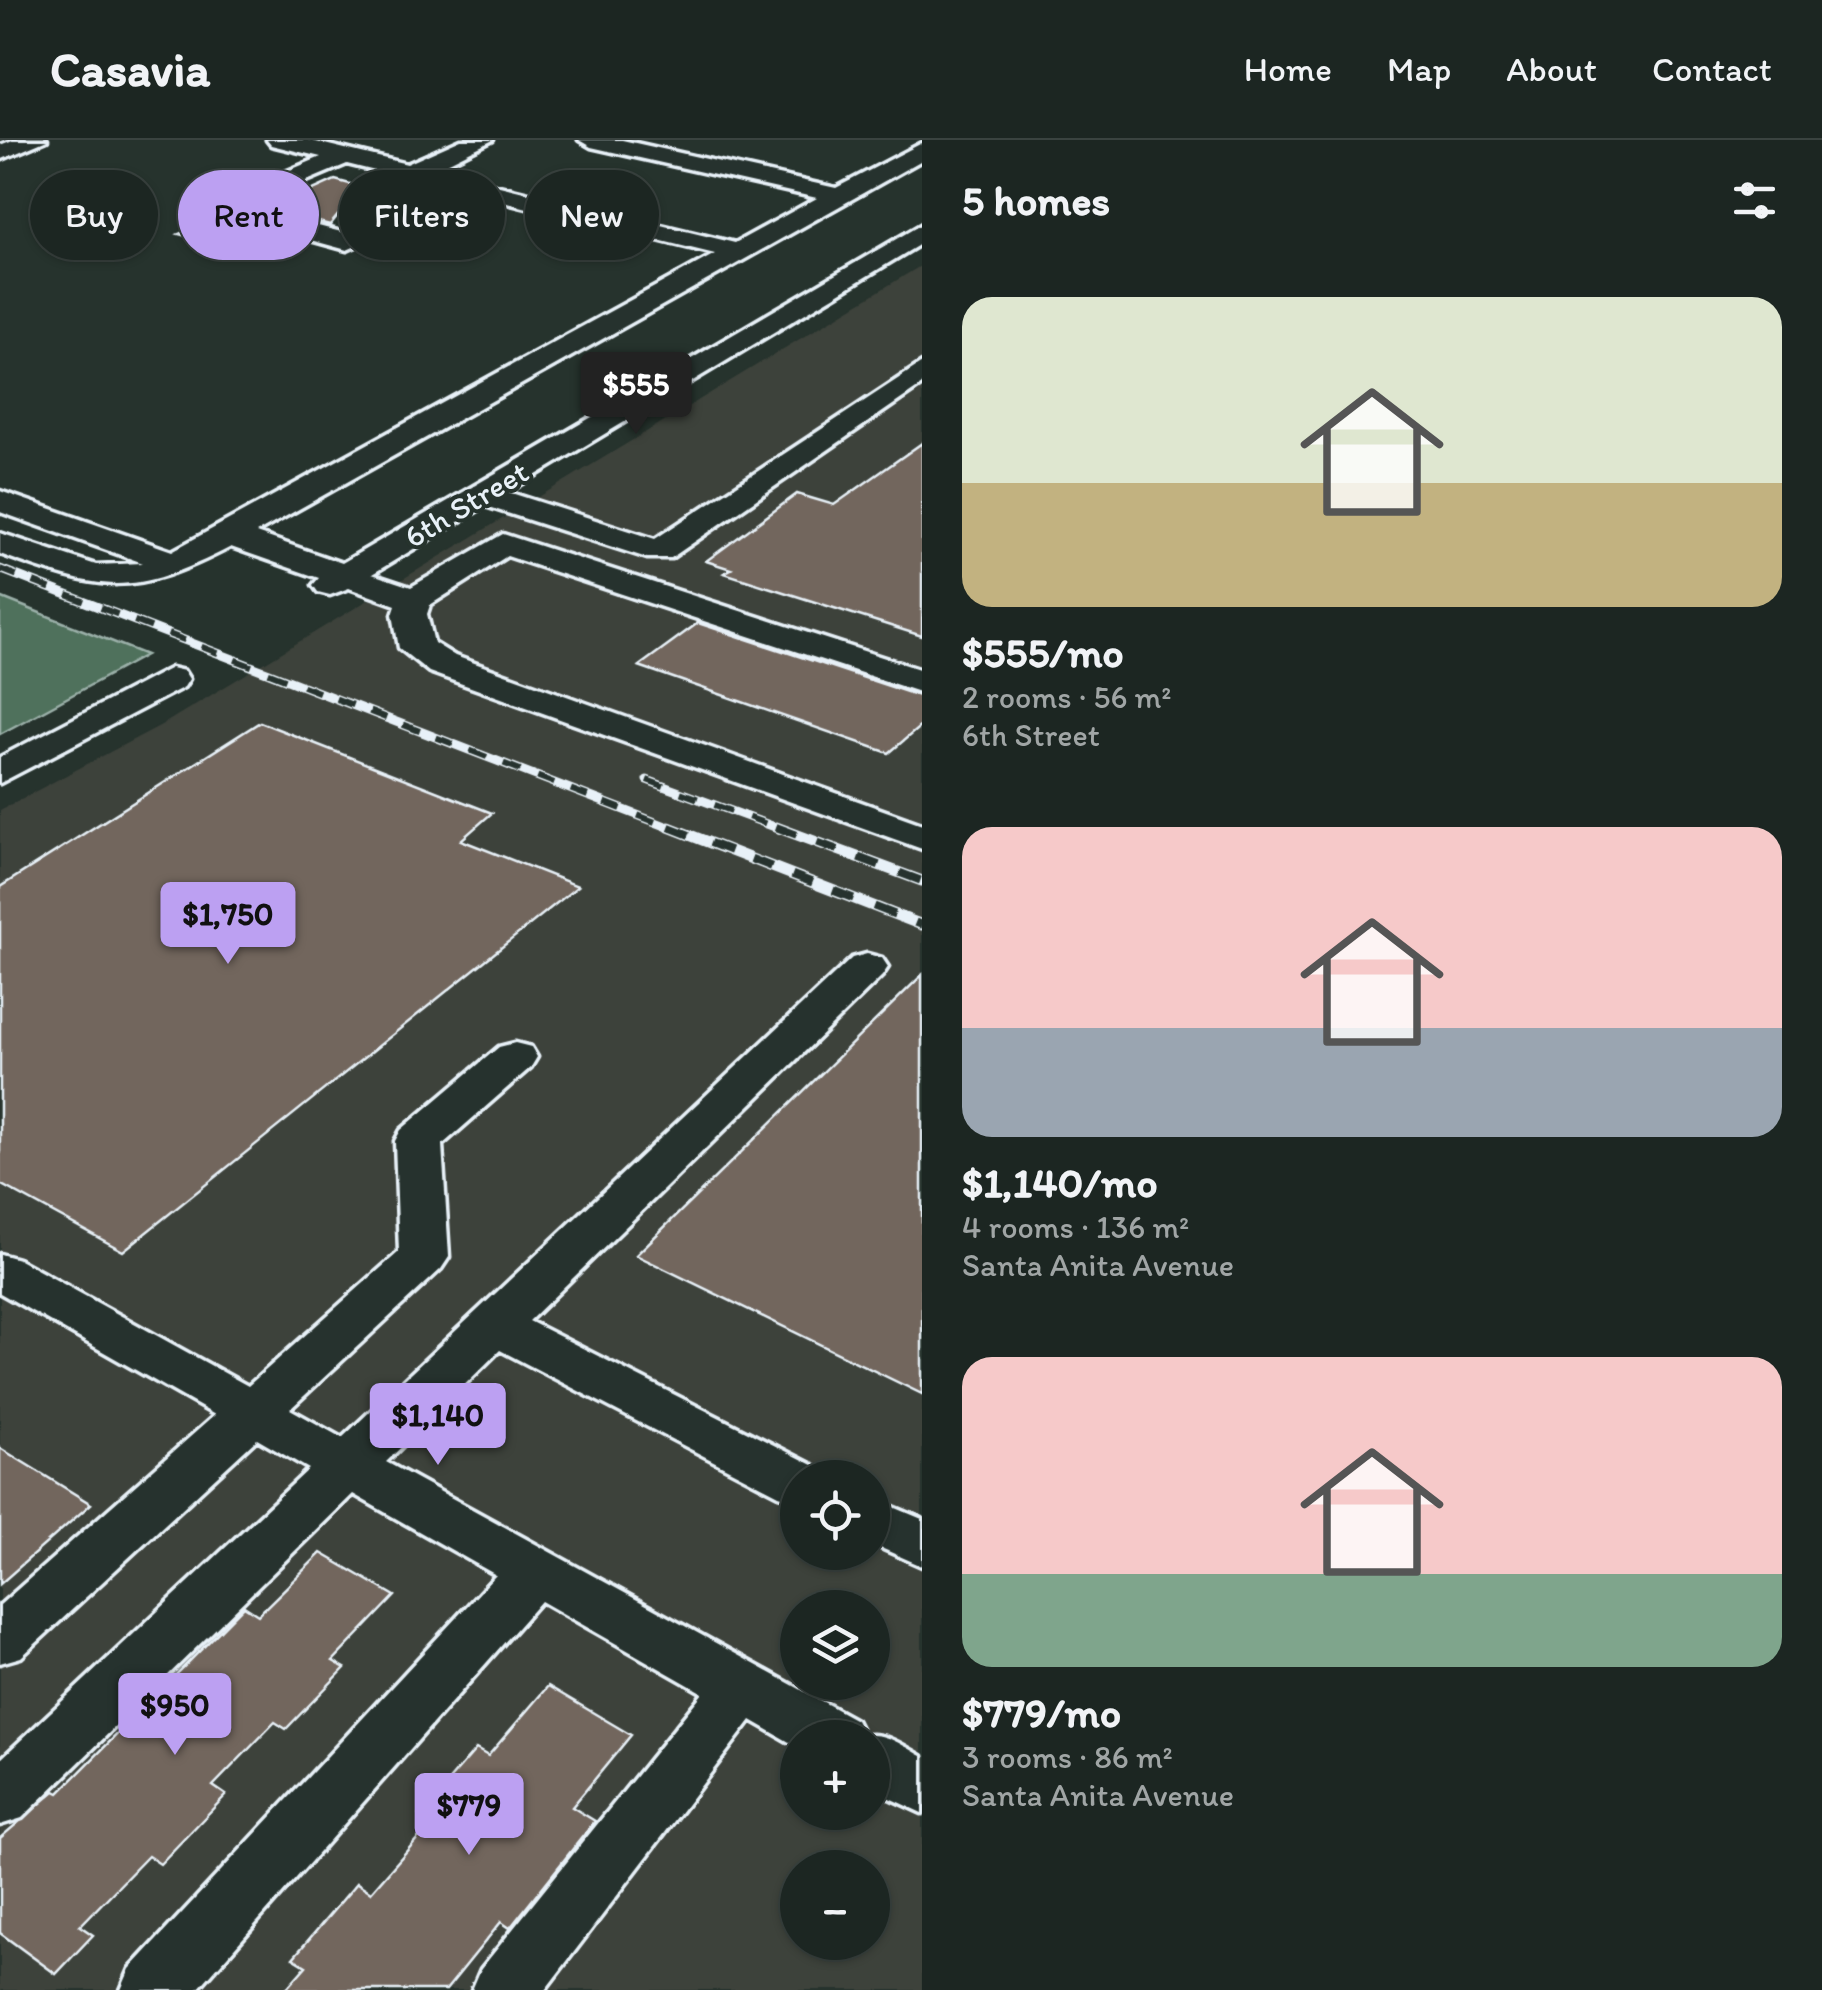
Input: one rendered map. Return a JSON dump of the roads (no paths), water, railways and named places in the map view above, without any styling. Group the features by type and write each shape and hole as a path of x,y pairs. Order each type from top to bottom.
{"street":[{"path":"0,153 35,140"},
{"path":"279,140 401,170"},
{"path":"414,170 481,140"},
{"path":"591,140 839,196"},
{"path":"0,543 116,581 143,577 176,563 922,150"},
{"path":"339,240 220,208 345,156"},
{"path":"505,195 738,252"},
{"name":"6th Street","path":"332,583 922,232"},
{"path":"659,550 922,372"},
{"path":"482,494 659,550"},
{"path":"0,501 176,563"},
{"path":"229,536 332,583 414,600"},
{"path":"922,682 503,544 414,600 410,614 417,648 442,664 922,837"},
{"path":"659,550 663,568 922,650"},
{"path":"0,772 171,679"},
{"path":"0,1799 866,968"},
{"path":"0,1640 424,1257 418,1141 515,1057"},
{"path":"0,1272 804,1720"},
{"path":"495,1326 780,1471"},
{"path":"890,1528 922,1544"},
{"path":"154,1990 535,1570"},
{"path":"505,1990 744,1686"},
{"path":"890,1769 922,1787"}],"railway":[{"path":"0,569 676,830"},
{"path":"647,780 783,830"},
{"path":"669,827 922,925"},
{"path":"776,827 922,881"}]}
